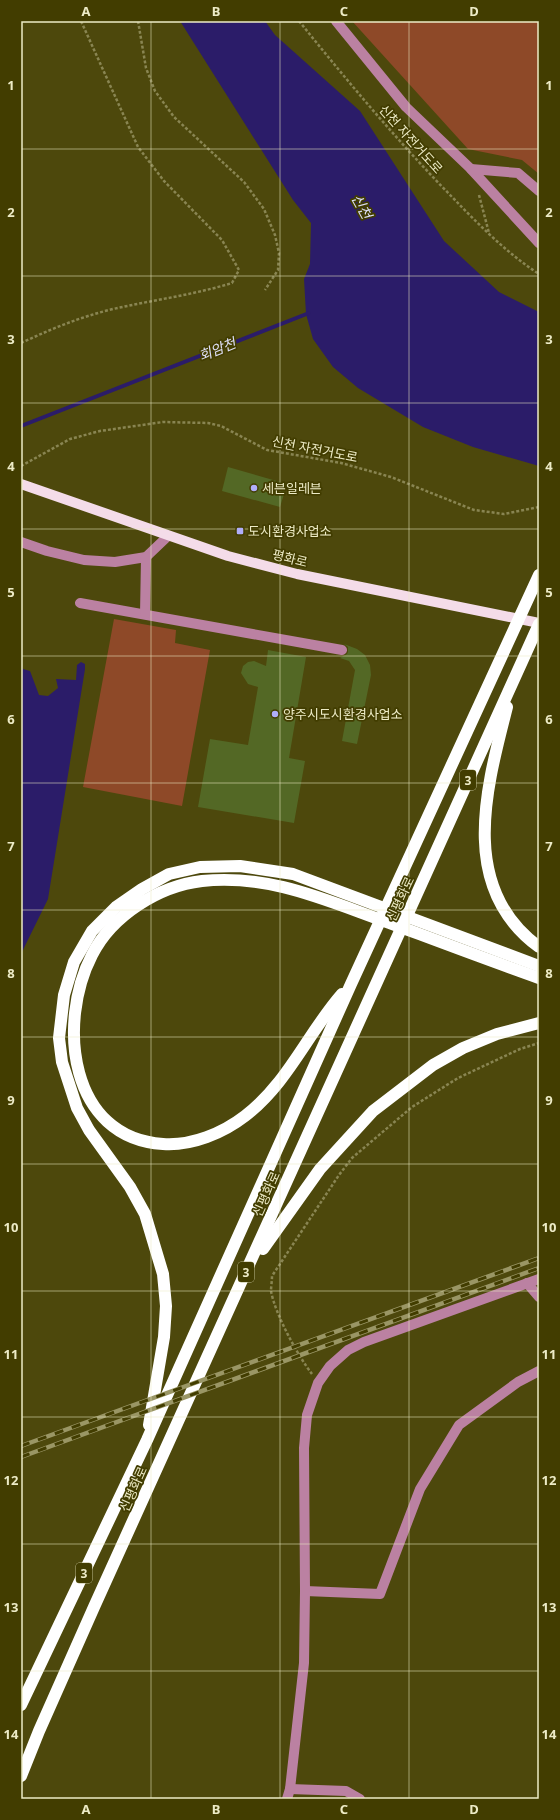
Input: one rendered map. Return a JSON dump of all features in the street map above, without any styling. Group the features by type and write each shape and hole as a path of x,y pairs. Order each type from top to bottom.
{"highway":[{"name":"신평화로","path":"21,1705 147,1440 351,984 539,575"},
{"name":"신평화로","path":"21,1776 39,1730 539,623"},
{"path":"517,672 493,760 484,830 486,862 495,896 511,920 539,947"},
{"path":"147,1440 164,1337 166,1306 163,1274 145,1214 130,1187 89,1130 77,1108 62,1062 59,1038 64,995 74,962 92,931 116,907 142,889 170,874 200,867 240,866 293,874 539,966"},
{"path":"351,984 324,1015 294,1064 270,1092 246,1115 224,1130 198,1140 172,1145 150,1143 126,1135 109,1124 97,1110 85,1089 77,1068 73,1041 75,1010 82,981 92,955 104,936 121,919 142,903 170,888 201,881 240,880 294,888 539,978"},
{"path":"240,1287 270,1239 320,1169 373,1111 433,1066 463,1048 497,1034 539,1023"}],"main road":[{"name":"평화로","path":"21,484 228,556 297,574 539,623"}],"street":[{"path":"336,21 406,107 471,169 539,243"},
{"path":"471,169 518,173 539,191"},
{"path":"21,542 47,551 84,560 115,562 146,557 168,536"},
{"path":"145,614 146,557"},
{"path":"80,603 342,650"},
{"path":"360,1799 346,1791 288,1794 304,1663 304,1448 307,1415 318,1383 330,1366 348,1350 364,1342 539,1279"},
{"path":"526,1283 539,1297"},
{"path":"305,1591 380,1594 420,1489 459,1426 518,1382 539,1371"}],"path":[{"path":"21,343 51,328 78,318 113,309 202,292 232,283 239,270 222,240 164,181 138,147 81,21"},
{"path":"138,21 146,68 155,91 174,117 244,182 264,209 275,235 279,253 278,270 265,290"},
{"name":"신천 자전거도로","path":"300,21 375,114 412,156 490,233 528,267 539,274"},
{"path":"477,190 490,233"},
{"name":"신천 자전거도로","path":"21,466 70,439 100,431 163,422 208,423 221,426 267,450 341,463 391,477 474,510 504,514 539,507"},
{"path":"318,1383 304,1365 280,1317 271,1291 272,1276 288,1250 339,1174 352,1158 412,1107 458,1078 520,1049 539,1043"}],"shaded area":[{"path":"352,21 539,21 539,174 522,160 468,149"},
{"path":"114,619 176,630 175,643 210,650 182,806 83,787"}],"water":[{"name":"신천","path":"180,21 265,21 275,35 360,111 444,241 499,292 539,312 539,466 473,447 423,427 358,388 333,367 313,339 306,314 304,279 310,264 311,223 293,200"},
{"path":"81,662 85,664 85,669 48,899 21,954 21,665 23,669 30,671 39,695 48,696 58,688 56,679 76,680 77,665"}],"building":[{"name":"세븐일레븐","path":"228,467 287,484 280,507 222,491"},
{"path":"344,644 357,649 365,655 370,665 371,675 357,744 342,741 355,670 349,661 340,658 348,652 348,647"},
{"name":"양주시도시환경사업소","path":"268,650 306,657 289,758 305,761 294,823 198,807 210,739 248,745 258,687 248,684 241,673 243,666 248,662 254,661 266,666"}],"waterway":[{"name":"회암천","path":"21,426 309,313"}],"railway":[{"path":"21,1446 539,1258"},
{"path":"21,1457 539,1268"}],"place":[{"name":"세븐일레븐","path":"254,488"},
{"name":"도시환경사업소","path":"240,531"},
{"name":"양주시도시환경사업소","path":"275,714"}]}
